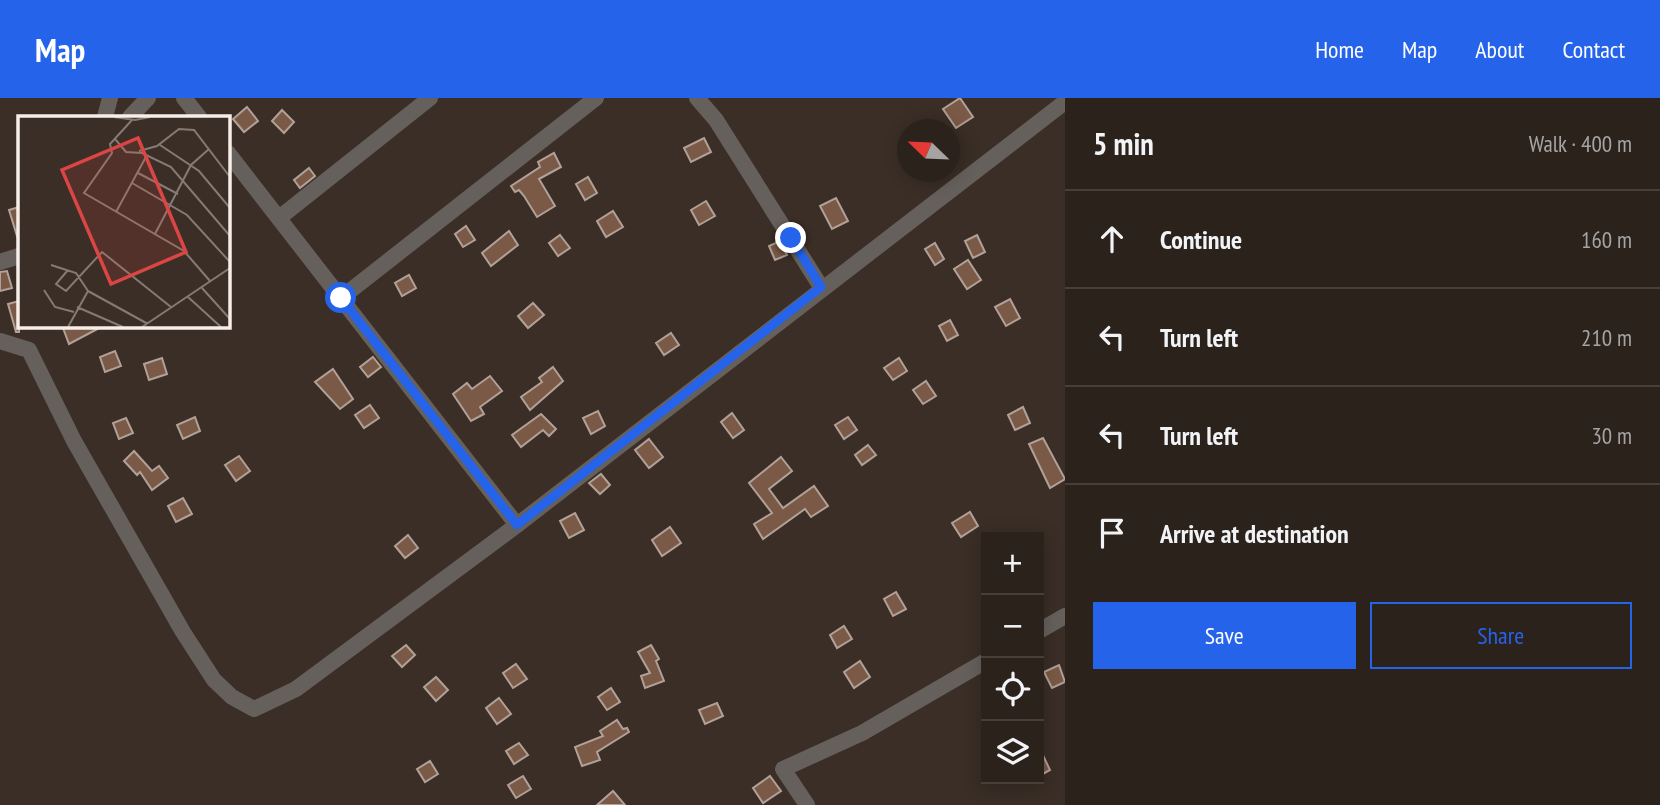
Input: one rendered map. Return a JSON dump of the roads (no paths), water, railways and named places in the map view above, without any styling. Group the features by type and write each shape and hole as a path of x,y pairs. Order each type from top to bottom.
{"street":[{"path":"106,116 110,98"},
{"path":"131,116 148,98"},
{"path":"184,98 198,116"},
{"path":"279,218 430,98"},
{"path":"341,298 596,98"},
{"path":"697,98 716,120 821,287"},
{"path":"0,341 29,350 74,441 183,632 214,680 232,697 254,709 296,690 517,525 821,287 1065,102"},
{"path":"229,154 517,525"},
{"path":"0,262 18,256"},
{"path":"1044,628 1065,616"},
{"path":"807,805 783,769 862,733 981,665"}]}
